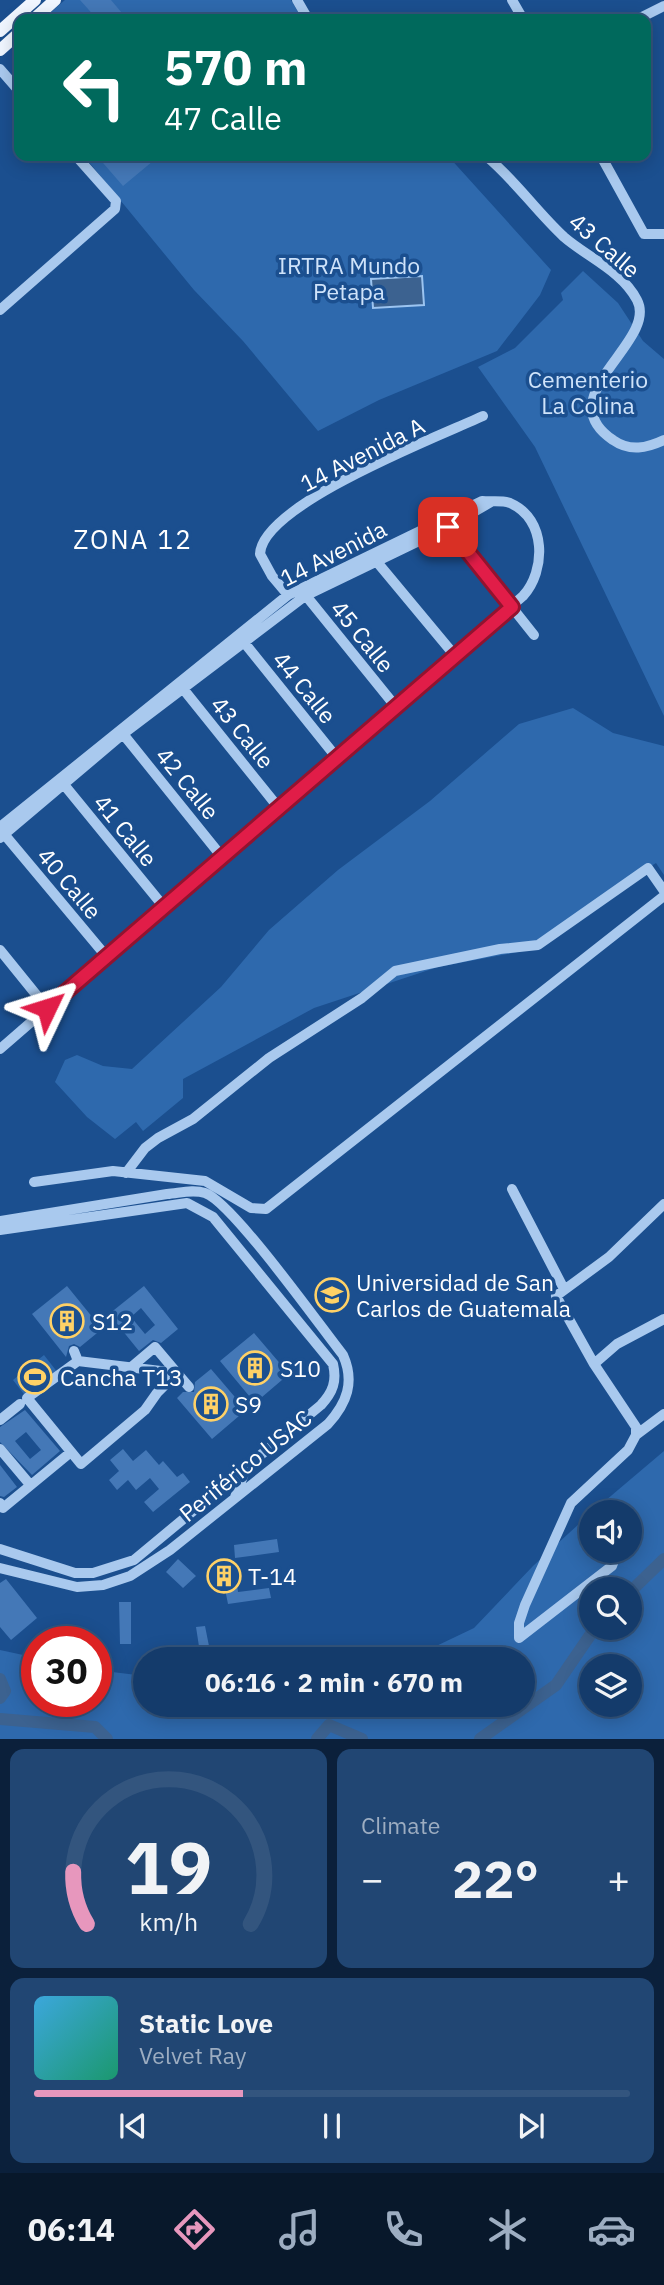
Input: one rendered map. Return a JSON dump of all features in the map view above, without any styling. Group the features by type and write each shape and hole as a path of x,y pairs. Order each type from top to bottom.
{"main road":[{"path":"19,14 35,0"},
{"path":"40,14 55,0"},
{"path":"0,31 14,19"},
{"path":"0,50 14,37"}],"street":[{"path":"648,14 664,6"},
{"path":"0,69 14,86"},
{"path":"0,310 117,205 80,161"},
{"name":"43 Calle","path":"491,161 565,238 624,282 637,299 637,324 602,378 593,398 592,410 600,427 617,443 636,448 664,440"},
{"path":"604,161 643,234 649,237 664,234"},
{"name":"14 Avenida A","path":"288,595 262,560 260,549 265,537 295,510 336,484 484,416"},
{"name":"14 Avenida","path":"1,833 288,595 303,592 377,562 482,501 508,502 522,512 536,536 540,565 531,587 512,607"},
{"path":"445,523 534,635"},
{"name":"14 Avenida","path":"61,782 180,685 243,641 303,592 445,523"},
{"path":"377,562 456,657"},
{"name":"45 Calle","path":"303,592 396,708"},
{"path":"0,1049 512,607"},
{"name":"44 Calle","path":"243,641 337,758"},
{"name":"43 Calle","path":"180,685 278,807"},
{"name":"42 Calle","path":"123,734 222,857"},
{"name":"41 Calle","path":"61,782 164,907"},
{"name":"40 Calle","path":"1,833 106,956"},
{"path":"126,1173 145,1148 158,1138 193,1119 269,1058 362,998 395,971 500,949 538,945 648,868 664,891"},
{"path":"34,1182 113,1171 205,1181 251,1208 266,1209 664,896"},
{"path":"0,950 47,1008"},
{"path":"512,1189 564,1289"},
{"name":"Periférico USAC","path":"0,1220 194,1191 215,1198 251,1239 342,1355 349,1376 347,1396 328,1424 170,1550 130,1576 91,1587 64,1586 0,1568"},
{"name":"Periférico USAC","path":"0,1230 187,1203 213,1217 333,1364 334,1387 321,1405 142,1554 112,1568 75,1573 0,1549"},
{"path":"636,1435 636,1427 594,1364 556,1296 609,1256 664,1204"},
{"path":"213,1217 251,1239"},
{"path":"279,1274 287,1308"},
{"path":"594,1364 617,1344 664,1319"},
{"path":"130,1369 155,1347 190,1387"},
{"path":"76,1356 130,1369 177,1373 145,1410 81,1464 27,1398 76,1356"},
{"path":"0,1420 20,1404"},
{"path":"613,1563 578,1596 519,1638 519,1623 525,1605 571,1503 628,1450 636,1435 664,1414"},
{"path":"0,1449 26,1481"},
{"path":"46,1465 0,1502 3,1508 71,1452"},
{"path":"235,1498 248,1465"},
{"path":"142,1554 170,1550"}],"green space":[{"path":"65,0 291,0 299,14 49,14"},
{"name":"IRTRA Mundo Petapa","path":"88,161 453,161 551,270 540,295 497,351 379,400 318,431 243,341 194,290"},
{"name":"Cementerio La Colina","path":"583,271 618,303 643,341 664,359 664,716 535,447 478,367 515,348 563,300 561,293"},
{"path":"573,708 613,733 664,746 664,875 656,863 518,952 438,967 314,1008 183,1079 183,1098 143,1131 136,1122 115,1139 87,1117 55,1082 65,1060 77,1055 103,1066 132,1069 221,987 269,930 338,870 430,801 519,724"},
{"name":"Cancha T13","path":"44,1355 58,1373 27,1398 13,1380"},
{"path":"664,1451 664,1739 0,1739 0,1650 21,1655 21,1717 112,1717 112,1672 133,1675 133,1717 535,1717 535,1647 434,1647 474,1628 533,1566 579,1524 579,1563 642,1563 642,1500 606,1500"}],"shaded area":[{"path":"422,276 424,305 373,308 371,279"}],"building":[{"path":"80,0 111,0 123,14 93,14"},
{"path":"101,161 153,161 123,186"},
{"name":"S12","path":"67,1286 102,1329 80,1347 74,1344 69,1346 66,1357 32,1314"},
{"path":"144,1286 178,1329 161,1343 153,1340 139,1351 109,1314","holes":["141,1308 155,1325 145,1334 131,1317"]},
{"name":"S10","path":"254,1333 289,1374 255,1403 220,1361"},
{"name":"S9","path":"211,1369 246,1410 212,1439 177,1398 183,1392 194,1392 195,1382"},
{"path":"25,1410 60,1451 32,1475 0,1442 0,1427","holes":["26,1432 41,1450 30,1459 15,1441"]},
{"path":"123,1449 133,1461 146,1450 159,1465 163,1461 177,1477 183,1473 190,1482 153,1512 144,1502 159,1489 150,1478 136,1490 128,1480 117,1490 109,1480 119,1471 110,1460"},
{"path":"0,1465 17,1487 4,1497 0,1496"},
{"path":"277,1539 279,1552 235,1558 234,1545"},
{"path":"178,1559 196,1576 183,1588 166,1572"},
{"path":"234,1561 238,1592 269,1588 271,1598 228,1604 225,1589 214,1591 211,1564"},
{"path":"6,1579 37,1618 28,1626 21,1626 21,1632 11,1640 0,1627 0,1583"},
{"path":"119,1602 131,1602 131,1644 120,1644"},
{"path":"205,1626 209,1647 199,1647 196,1627"}],"waterway":[{"path":"642,1580 664,1559"},
{"path":"480,1739 556,1685 587,1640"},
{"path":"0,1679 5,1691 0,1698"},
{"path":"0,1719 95,1727 107,1739"},
{"path":"317,1739 329,1725 362,1739"}],"place":[{"name":"Universidad de San Carlos de Guatemala","path":"332,1295"},
{"name":"S12","path":"67,1321"},
{"name":"S10","path":"255,1368"},
{"name":"Cancha T13","path":"35,1377"},
{"name":"S9","path":"211,1404"},
{"name":"T-14","path":"224,1576"}],"district":[{"name":"ZONA 12","path":"133,539"}],"route":[{"path":"47,1008 512,607 448,527"}]}
